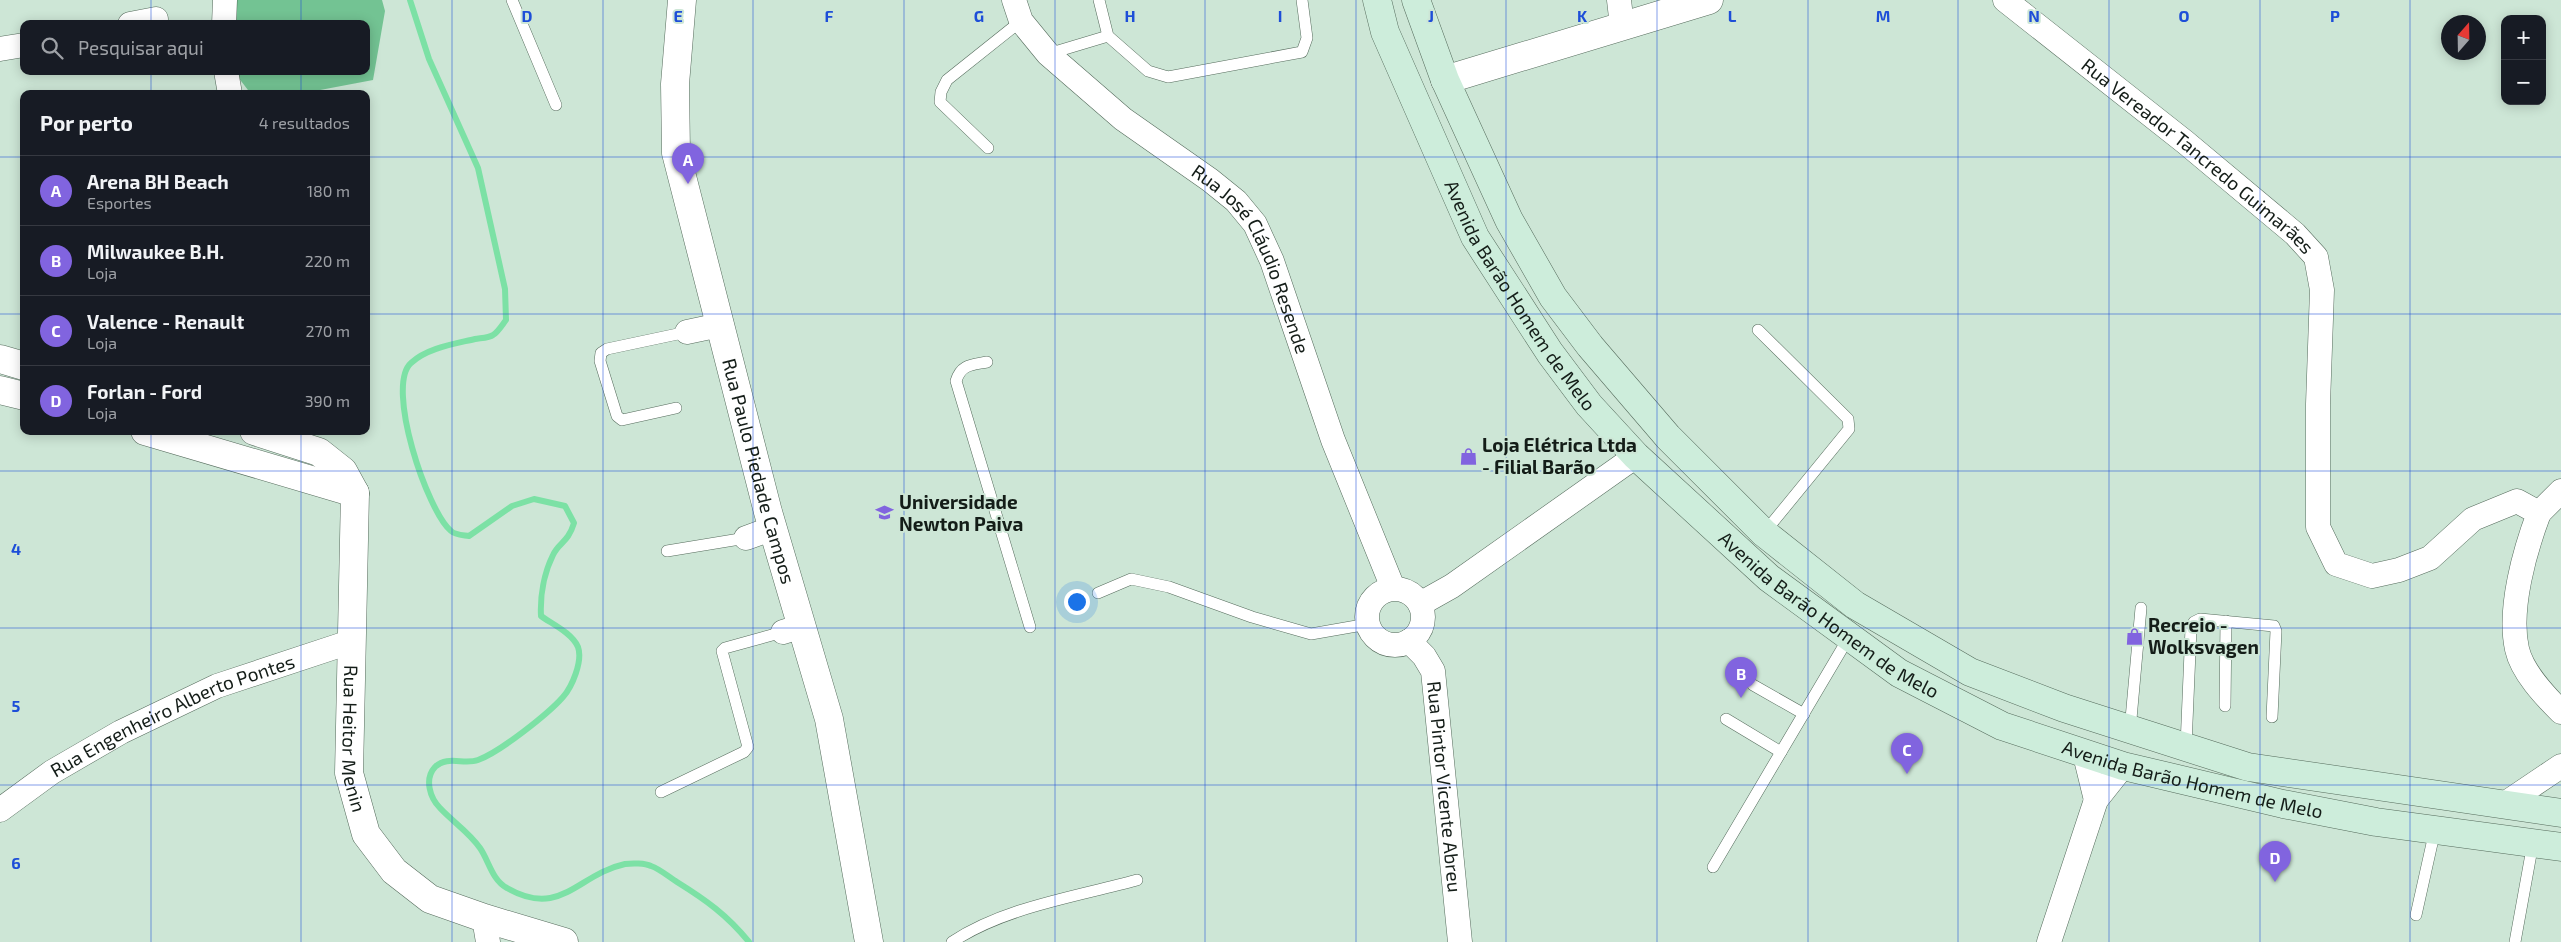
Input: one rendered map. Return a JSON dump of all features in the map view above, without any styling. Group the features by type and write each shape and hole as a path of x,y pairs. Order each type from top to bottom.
{"main road":[{"name":"Avenida Barão Homem de Melo","path":"1377,0 1385,32 1475,237 1589,405 1636,456 1769,578 1899,673 2002,726 2123,766 2283,804 2376,822 2561,847"},
{"name":"Avenida Barão Homem de Melo","path":"1416,0 1445,80 1509,220 1554,298 1626,389 1668,437 1764,533 1855,605 1970,672 2064,708 2248,767 2561,813"},
{"path":"1385,32 1403,64 1421,74 1445,80"},
{"path":"1636,456 1705,472"},
{"path":"2064,708 2086,754"},
{"path":"2123,766 2137,732"},
{"path":"2283,804 2357,803 2464,817 2481,816 2504,805"}],"street":[{"path":"224,20 225,0"},
{"name":"Rua Paulo Piedade Campos","path":"682,0 675,84 676,153 773,528 792,629 829,719 869,942"},
{"path":"1618,0 1622,26"},
{"path":"1445,80 1709,0"},
{"name":"Rua Vereador Tancredo Guimarães","path":"2005,0 2185,142 2294,234 2316,256 2322,290 2318,404 2318,527 2336,564 2372,576 2399,570 2430,558 2473,518 2517,501 2539,513"},
{"name":"Rua José Cláudio Resende","path":"1018,11 1048,54 1123,119 1210,180 1236,201 1254,224 1272,261 1334,440 1393,588"},
{"path":"151,20 156,19"},
{"path":"0,49 20,46"},
{"path":"227,75 229,90"},
{"path":"687,332 720,325"},
{"path":"0,359 20,365"},
{"path":"159,435 355,493"},
{"path":"266,435 319,452 343,471 355,493"},
{"path":"1420,604 1452,586 1636,456"},
{"path":"2561,492 2539,513 2527,546 2515,608 2517,650 2537,688 2561,712"},
{"name":"Rua Heitor Menin","path":"355,493 349,773 366,834 394,872 430,899 486,930 542,939"},
{"path":"746,538 773,528"},
{"path":"1393,588 1404,590 1420,604 1421,625 1416,635 1409,641 1396,645 1386,644 1377,639 1368,624 1366,614 1374,598 1393,588"},
{"name":"Rua Engenheiro Alberto Pontes","path":"0,810 52,772 138,723 217,686 353,641"},
{"name":"Rua Pintor Vicente Abreu","path":"1409,641 1424,656 1433,671 1460,942"},
{"path":"2086,754 2096,800"},
{"path":"2050,942 2096,800 2123,766"},
{"path":"2504,805 2561,766"}],"lane":[{"path":"512,0 556,105"},
{"path":"1099,0 1108,36 1148,71 1168,77 1302,52 1307,38 1302,0"},
{"path":"988,148 946,111 940,102 940,92 948,80 1018,11"},
{"path":"1048,54 1108,36"},
{"path":"1758,330 1848,419 1849,428 1764,533"},
{"path":"676,408 622,420 617,416 600,361 601,353 607,349 687,332"},
{"path":"987,362 965,366 958,373 956,381 1030,627"},
{"path":"667,551 746,538"},
{"path":"1098,593 1131,579 1169,586 1252,617 1311,634 1368,624"},
{"path":"2137,732 2141,608"},
{"path":"2186,748 2191,628 2194,622 2200,619 2274,626 2276,631 2272,717"},
{"path":"2225,706 2226,621"},
{"path":"661,792 744,752 748,747 722,650 792,629"},
{"path":"1714,867 1849,636"},
{"path":"1753,685 1804,714"},
{"path":"1726,719 1781,752"},
{"path":"2416,915 2435,830"},
{"path":"2515,942 2533,843"},
{"path":"952,942 970,930 1018,912 1137,880"}],"green space":[{"path":"236,0 382,0 385,11 373,80 320,90 248,90 238,75 370,75 370,20 236,20"}],"waterway":[{"path":"410,0 429,59 478,168 505,289 506,320 497,332 491,336 441,347 417,358 411,363 404,376 403,396 412,448 431,500 441,519 451,531 459,535 469,536 512,506 534,499 565,506 574,523 569,535 555,551 547,569 542,593 541,616 571,637 578,647 579,653 578,666 573,680 566,693 556,704 523,732 487,756 473,761 440,763 435,767 430,777 431,794 436,804 476,842 494,875 507,888 526,896 542,899 556,897 609,869 625,864 645,864 661,871 707,902 733,924 749,942"}],"place":[{"name":"Arena BH Beach","path":"688,184"},
{"name":"Loja Elétrica Ltda - Filial Barão","path":"1468,456"},
{"name":"Universidade Newton Paiva","path":"885,513"},
{"name":"Recreio - Wolksvagen","path":"2134,636"},
{"name":"Milwaukee B.H.","path":"1741,698"},
{"name":"Valence - Renault","path":"1907,774"},
{"name":"Forlan - Ford","path":"2275,882"}]}
